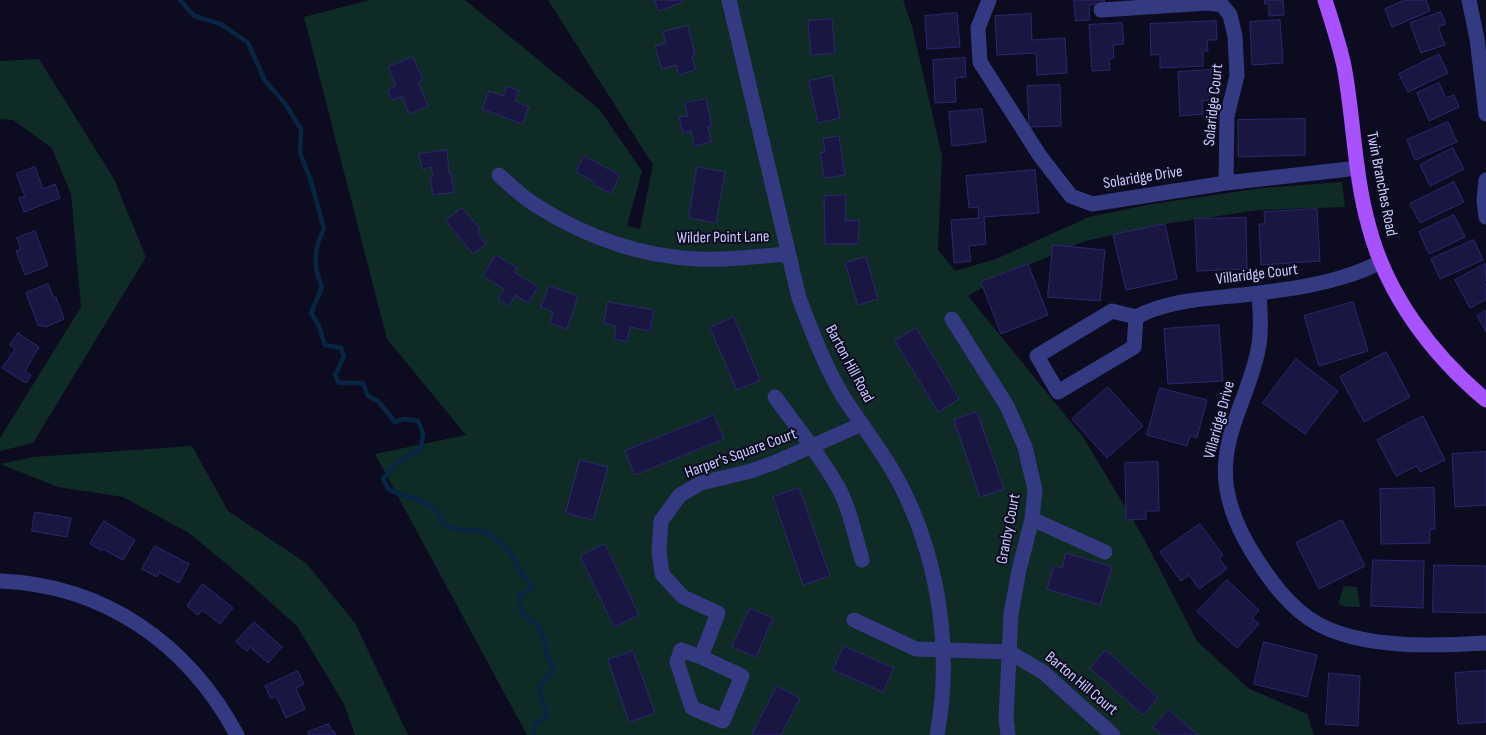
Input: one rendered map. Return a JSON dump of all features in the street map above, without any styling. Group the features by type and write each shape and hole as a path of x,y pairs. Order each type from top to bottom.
{"main road":[{"name":"Twin Branches Road","path":"1325,0 1337,35 1344,66 1358,168 1369,227 1381,262 1413,321 1434,349 1456,374 1486,400"}],"street":[{"name":"Barton Hill Road","path":"729,0 799,298 815,341 836,383 888,463 905,494 917,523 928,559 938,602 944,678 942,709 937,735"},
{"name":"Solaridge Drive","path":"989,0 978,28 980,62 1040,156 1071,196 1092,204 1226,183 1358,168"},
{"path":"1469,0 1477,38 1486,114"},
{"name":"Solaridge Court","path":"1101,10 1208,3 1222,5 1230,15 1235,36 1237,76 1227,116 1226,183"},
{"name":"Wilder Point Lane","path":"499,175 536,206 573,227 601,240 636,250 671,257 699,259 788,254"},
{"path":"1486,180 1484,200 1486,217"},
{"name":"Villaridge Court","path":"1136,317 1166,305 1185,301 1259,293 1326,282 1350,275 1381,262"},
{"name":"Villaridge Drive","path":"1259,293 1260,332 1258,350 1229,440 1224,474 1230,508 1261,566 1276,588 1297,608 1318,624 1342,634 1368,640 1396,643 1486,643"},
{"path":"1112,311 1136,317 1134,347 1058,392 1037,356 1112,311"},
{"name":"Granby Court","path":"952,319 1007,406 1024,447 1035,490 1032,519 1011,614 1006,719 1008,735"},
{"path":"775,397 812,447 838,487 862,560"},
{"name":"Harper's Square Court","path":"701,657 718,613 683,597 662,574 659,551 662,521 680,495 701,483 751,471 812,447 862,424"},
{"path":"1032,519 1105,552"},
{"path":"0,581 49,587 75,594 108,608 139,625 164,642 186,662 206,685 225,712 237,735"},
{"name":"Barton Hill Court","path":"854,620 916,649 1009,652 1043,672 1113,735"},
{"path":"681,650 701,657 742,676 723,721 692,708 677,662 681,650"}],"green space":[{"path":"370,0 465,0 600,110 642,171 627,226 640,229 653,165 548,0 903,0 912,26 942,156 938,250 955,271 996,259 1089,217 1152,204 1262,188 1342,182 1345,207 1259,210 1171,223 1085,241 998,278 968,296 1083,437 1142,535 1197,641 1248,688 1307,714 1314,735 527,735 375,454 466,435 387,339 304,17"},
{"path":"39,59 114,179 146,257 33,443 0,451 0,438 81,307 71,194 52,148 13,120 0,119 0,61"},
{"path":"192,446 228,511 306,563 355,623 408,735 355,735 344,704 297,626 189,533 123,497 58,487 0,464 33,457"},
{"path":"1344,586 1357,587 1360,607 1347,607 1338,604"}],"building":[{"path":"655,0 682,0 683,2 659,11"},
{"path":"1074,0 1104,0 1105,3 1089,5 1090,20 1076,21"},
{"path":"1265,0 1283,0 1284,15 1269,16 1269,4 1265,4"},
{"path":"1405,0 1426,0 1430,11 1392,27 1385,9"},
{"path":"1441,12 1446,24 1438,27 1445,45 1421,53 1410,23"},
{"path":"957,13 960,47 927,49 925,16"},
{"path":"1031,14 1032,40 1065,38 1067,73 1037,75 1036,53 997,55 995,16"},
{"path":"832,19 835,53 811,55 808,21"},
{"path":"1280,20 1283,63 1252,65 1250,22"},
{"path":"1216,21 1217,40 1207,40 1208,51 1203,51 1203,66 1160,68 1160,54 1151,55 1150,24"},
{"path":"1122,23 1124,44 1113,45 1114,58 1109,59 1110,70 1092,71 1089,25"},
{"path":"688,26 695,55 692,56 695,70 679,75 676,65 662,69 655,46 666,43 663,32"},
{"path":"1439,54 1448,73 1408,92 1399,74"},
{"path":"413,57 423,80 418,83 428,106 409,114 402,96 393,100 391,98 388,91 396,86 388,67"},
{"path":"965,58 966,77 955,78 956,102 935,103 933,60"},
{"path":"1211,70 1212,100 1202,101 1203,114 1180,116 1178,72"},
{"path":"832,76 840,118 818,123 809,81"},
{"path":"1439,83 1446,98 1454,95 1459,107 1429,121 1417,93"},
{"path":"1060,85 1061,126 1029,127 1027,86"},
{"path":"507,86 519,91 515,101 529,107 522,124 482,109 489,91 503,96"},
{"path":"706,99 712,126 708,127 711,142 694,146 691,131 683,133 679,117 688,116 685,103"},
{"path":"982,109 986,142 952,146 949,112"},
{"path":"1305,119 1305,155 1238,157 1238,120"},
{"path":"1448,122 1457,142 1415,160 1407,140"},
{"path":"839,136 845,175 824,178 820,153 825,152 823,139"},
{"path":"1453,148 1464,169 1430,186 1420,165"},
{"path":"447,150 449,174 451,173 454,192 433,195 430,177 433,176 431,167 422,169 419,154"},
{"path":"584,156 620,175 611,193 594,185 595,182 576,172"},
{"path":"35,167 43,189 55,184 60,198 24,212 19,198 25,196 16,174"},
{"path":"697,167 725,172 716,223 689,218"},
{"path":"1035,170 1039,213 984,217 986,244 969,246 971,261 954,263 951,220 979,218 978,207 969,208 966,176"},
{"path":"1454,182 1464,202 1420,223 1410,204"},
{"path":"846,195 845,221 859,220 858,244 825,244 824,196"},
{"path":"462,208 480,229 477,232 486,244 473,254 446,221"},
{"path":"1317,209 1320,261 1261,265 1259,224 1265,224 1264,212"},
{"path":"1454,215 1465,237 1429,254 1419,232"},
{"path":"1246,218 1247,269 1197,271 1195,219"},
{"path":"1165,224 1177,279 1126,290 1113,235"},
{"path":"35,231 48,266 25,275 16,251 21,249 17,238"},
{"path":"1474,240 1483,260 1440,279 1431,259"},
{"path":"1053,245 1105,250 1100,301 1048,297"},
{"path":"496,255 517,268 514,272 538,287 528,303 515,295 509,306 498,299 504,289 483,276"},
{"path":"866,257 878,299 858,305 845,263"},
{"path":"1028,264 1048,315 1001,334 981,282"},
{"path":"1485,264 1486,280 1484,282 1486,286 1486,299 1470,308 1455,280"},
{"path":"48,284 54,298 56,297 64,319 46,327 38,325 26,293"},
{"path":"549,286 578,296 567,329 550,323 553,312 541,307"},
{"path":"608,302 654,310 650,331 630,327 627,342 614,339 616,326 604,323"},
{"path":"1353,302 1368,351 1319,366 1304,316"},
{"path":"1486,311 1486,332 1477,316"},
{"path":"734,317 760,380 737,390 710,328"},
{"path":"1219,325 1223,381 1168,384 1164,329"},
{"path":"916,328 959,399 938,412 895,341"},
{"path":"18,333 39,347 25,371 31,375 26,383 2,368 15,349 10,345"},
{"path":"1386,352 1410,397 1364,422 1340,377"},
{"path":"1296,359 1338,391 1305,434 1263,403"},
{"path":"1108,387 1143,426 1107,458 1072,419"},
{"path":"1160,388 1207,400 1197,438 1190,436 1187,446 1147,435"},
{"path":"977,412 1004,489 980,497 954,420"},
{"path":"714,415 724,439 635,475 625,451"},
{"path":"1423,416 1445,460 1420,472 1417,466 1396,476 1377,440"},
{"path":"1486,452 1486,505 1455,507 1452,454"},
{"path":"580,460 608,467 593,520 566,513"},
{"path":"1158,462 1159,511 1146,511 1146,519 1126,520 1125,463"},
{"path":"799,488 830,576 803,585 773,497"},
{"path":"1434,488 1435,529 1430,529 1430,543 1381,544 1380,489"},
{"path":"35,512 71,518 67,537 32,531"},
{"path":"1342,520 1365,566 1319,589 1296,543"},
{"path":"104,521 135,540 123,560 90,544"},
{"path":"1200,524 1223,555 1219,558 1227,569 1199,589 1189,575 1181,581 1160,552"},
{"path":"605,544 639,615 614,627 580,556"},
{"path":"155,546 189,564 179,583 159,572 157,577 142,569"},
{"path":"1066,553 1112,567 1100,605 1047,589 1054,566 1062,568"},
{"path":"1373,560 1424,561 1423,608 1371,606"},
{"path":"1434,565 1486,566 1486,613 1433,612"},
{"path":"1227,580 1259,610 1252,618 1259,624 1237,648 1197,612"},
{"path":"203,584 233,608 220,624 202,610 198,615 187,606"},
{"path":"750,608 773,618 756,657 732,647"},
{"path":"254,622 282,647 268,663 250,647 247,651 236,642"},
{"path":"1264,642 1317,655 1307,697 1254,684"},
{"path":"844,646 894,668 883,692 833,670"},
{"path":"1106,650 1158,698 1143,715 1090,668"},
{"path":"633,651 655,713 629,722 608,660"},
{"path":"298,671 304,684 296,688 305,709 286,718 276,696 271,699 265,686"},
{"path":"1486,671 1486,722 1458,724 1455,673"},
{"path":"1329,673 1360,676 1358,726 1326,724"},
{"path":"777,686 800,698 781,735 752,735"},
{"path":"1169,710 1198,735 1162,735 1153,727"},
{"path":"329,724 332,732 334,731 336,735 309,735 308,732"}],"waterway":[{"path":"180,0 194,16 221,24 248,43 265,81 284,102 301,129 300,153 311,181 324,229 316,251 317,272 322,287 311,313 319,326 325,345 341,348 344,357 335,375 339,383 363,383 368,396 378,401 395,422 404,419 418,421 423,433 421,448 396,464 383,479 389,490 424,502 434,508 447,527 485,531 507,548 519,570 533,587 519,596 522,614 538,626 544,639 546,653 554,668 539,687 547,716 534,725 534,735"}]}
